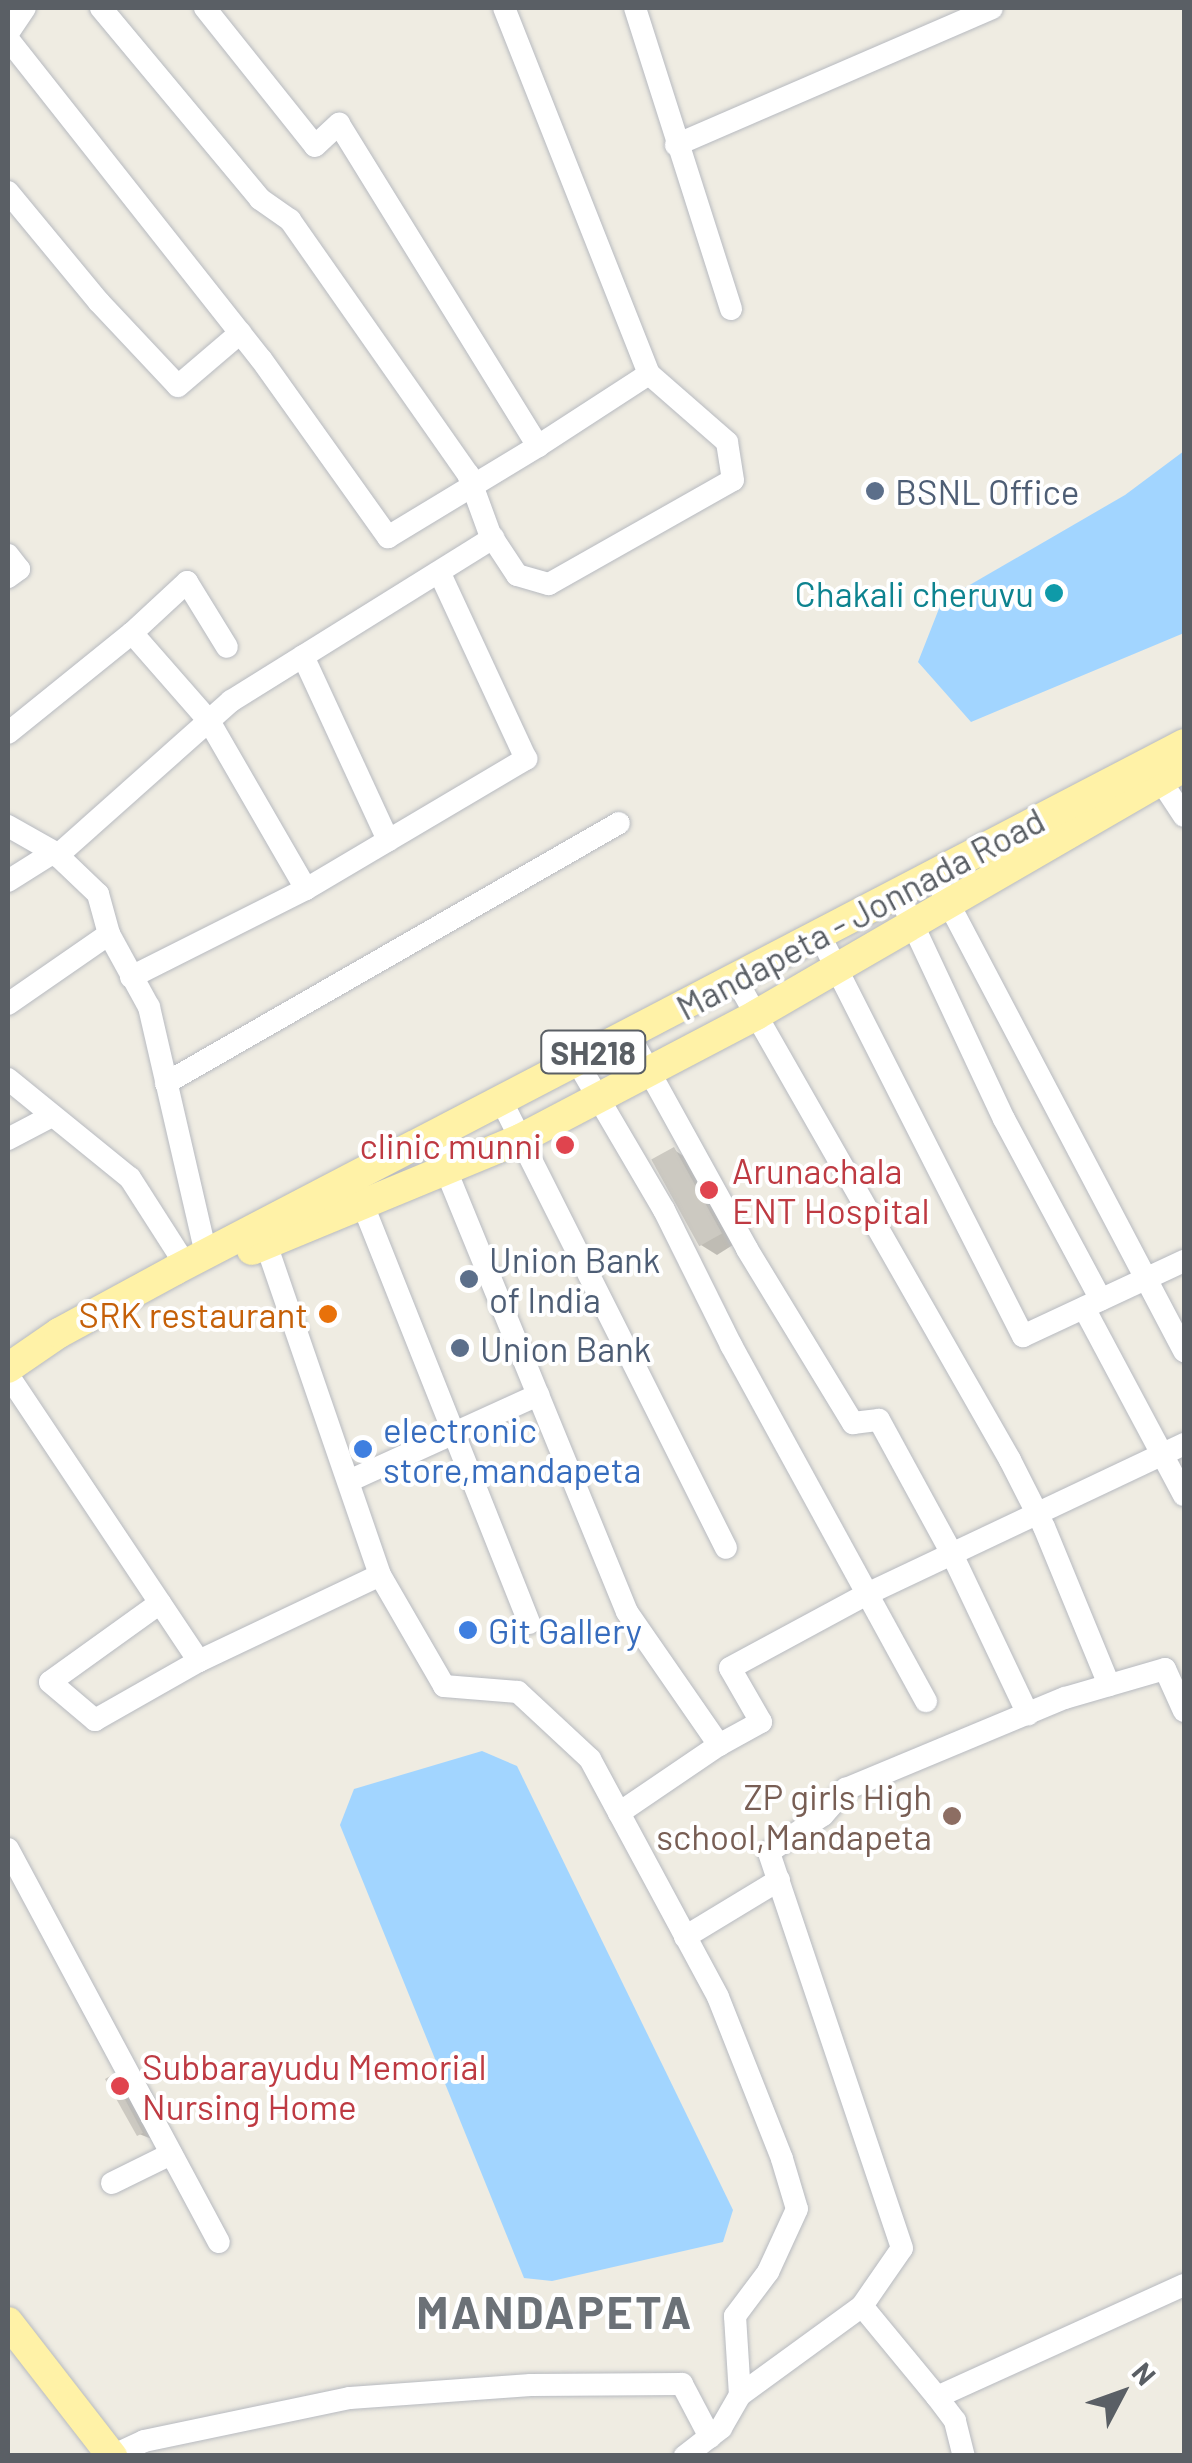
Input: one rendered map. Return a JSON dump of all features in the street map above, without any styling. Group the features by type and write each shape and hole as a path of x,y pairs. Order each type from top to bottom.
{"main road":[{"name":"Mandapeta - Jonnada Road","path":"9,1378 59,1333 195,1259 264,1234 358,1190 432,1136 576,1060 933,874 1164,770 1184,744"},
{"name":"SH218","path":"358,1190 446,1169 520,1140 756,1015 1164,770"},
{"name":"SH218","path":"9,1378 264,1234"},
{"path":"8,2322 112,2456"}],"street":[{"path":"26,8 8,36 240,333 388,537 649,374"},
{"path":"102,8 260,198 290,220 472,485 493,538 517,575 549,584 733,480 727,442 649,374 504,8"},
{"path":"205,8 315,146 339,124 538,446"},
{"path":"635,8 731,309"},
{"path":"676,145 992,8"},
{"path":"8,192 99,302 178,386 240,333"},
{"path":"8,881 55,854 232,701 493,538"},
{"path":"8,556 19,570 8,578"},
{"path":"131,977 306,889 526,759 439,572"},
{"path":"8,732 187,582 227,647"},
{"path":"132,632 209,721 306,889"},
{"path":"302,656 388,840"},
{"path":"1164,770 1184,816"},
{"path":"166,1083 620,823"},
{"path":"8,826 55,854 98,894 109,934 149,1007 166,1083 195,1259"},
{"path":"933,874 1184,1351"},
{"path":"898,893 1184,1496"},
{"path":"8,1004 109,934"},
{"path":"819,934 1023,1336 1184,1261"},
{"path":"735,978 1036,1512 1109,1685"},
{"path":"628,1033 747,1249 853,1422 879,1420 952,1554 1028,1714"},
{"path":"576,1060 664,1210 731,1346 926,1701"},
{"path":"8,1079 130,1178 195,1259"},
{"path":"501,1100 726,1548"},
{"path":"8,1139 52,1116"},
{"path":"432,1136 627,1612 719,1745"},
{"path":"358,1190 529,1623"},
{"path":"264,1234 380,1576 444,1686 518,1692 590,1760 718,1997 782,2159 796,2209 768,2272 735,2316 740,2395"},
{"path":"9,1378 199,1661"},
{"path":"349,1481 538,1395"},
{"path":"619,1813 719,1745 761,1722 730,1668 867,1594 1184,1444"},
{"path":"160,1603 50,1682 95,1720 199,1661 380,1576"},
{"path":"685,2456 721,2428 740,2395 862,2306 902,2248 769,1852 823,1815 846,1789 1109,1685 1165,1669 1184,1711"},
{"path":"8,1848 219,2242"},
{"path":"685,1937 778,1880"},
{"path":"112,2183 171,2154"},
{"path":"937,2397 1184,2285"},
{"path":"862,2306 955,2421 964,2456"},
{"path":"112,2456 144,2440 350,2398 531,2386 682,2384 710,2437"}],"water":[{"path":"1184,451 1184,633 971,722 918,662 942,601 1125,495"},
{"path":"482,1751 517,1766 733,2210 723,2242 552,2281 524,2278 340,1825 354,1789"}],"building":[{"path":"674,1147 722,1234 699,1246 651,1160"},
{"path":"112,2075 143,2133 137,2136 105,2079"}],"place":[{"name":"BSNL Office","path":"875,491"},
{"name":"Chakali cheruvu","path":"1054,593"},
{"name":"clinic munni","path":"565,1145"},
{"name":"Arunachala ENT Hospital","path":"709,1190"},
{"name":"Union Bank of India","path":"469,1279"},
{"name":"SRK restaurant","path":"328,1314"},
{"name":"Union Bank","path":"460,1348"},
{"name":"electronic store,mandapeta","path":"363,1449"},
{"name":"Git Gallery","path":"468,1630"},
{"name":"ZP girls High school,Mandapeta","path":"952,1816"},
{"name":"Subbarayudu Memorial Nursing Home","path":"120,2086"}],"district":[{"name":"MANDAPETA","path":"555,2312"}]}
